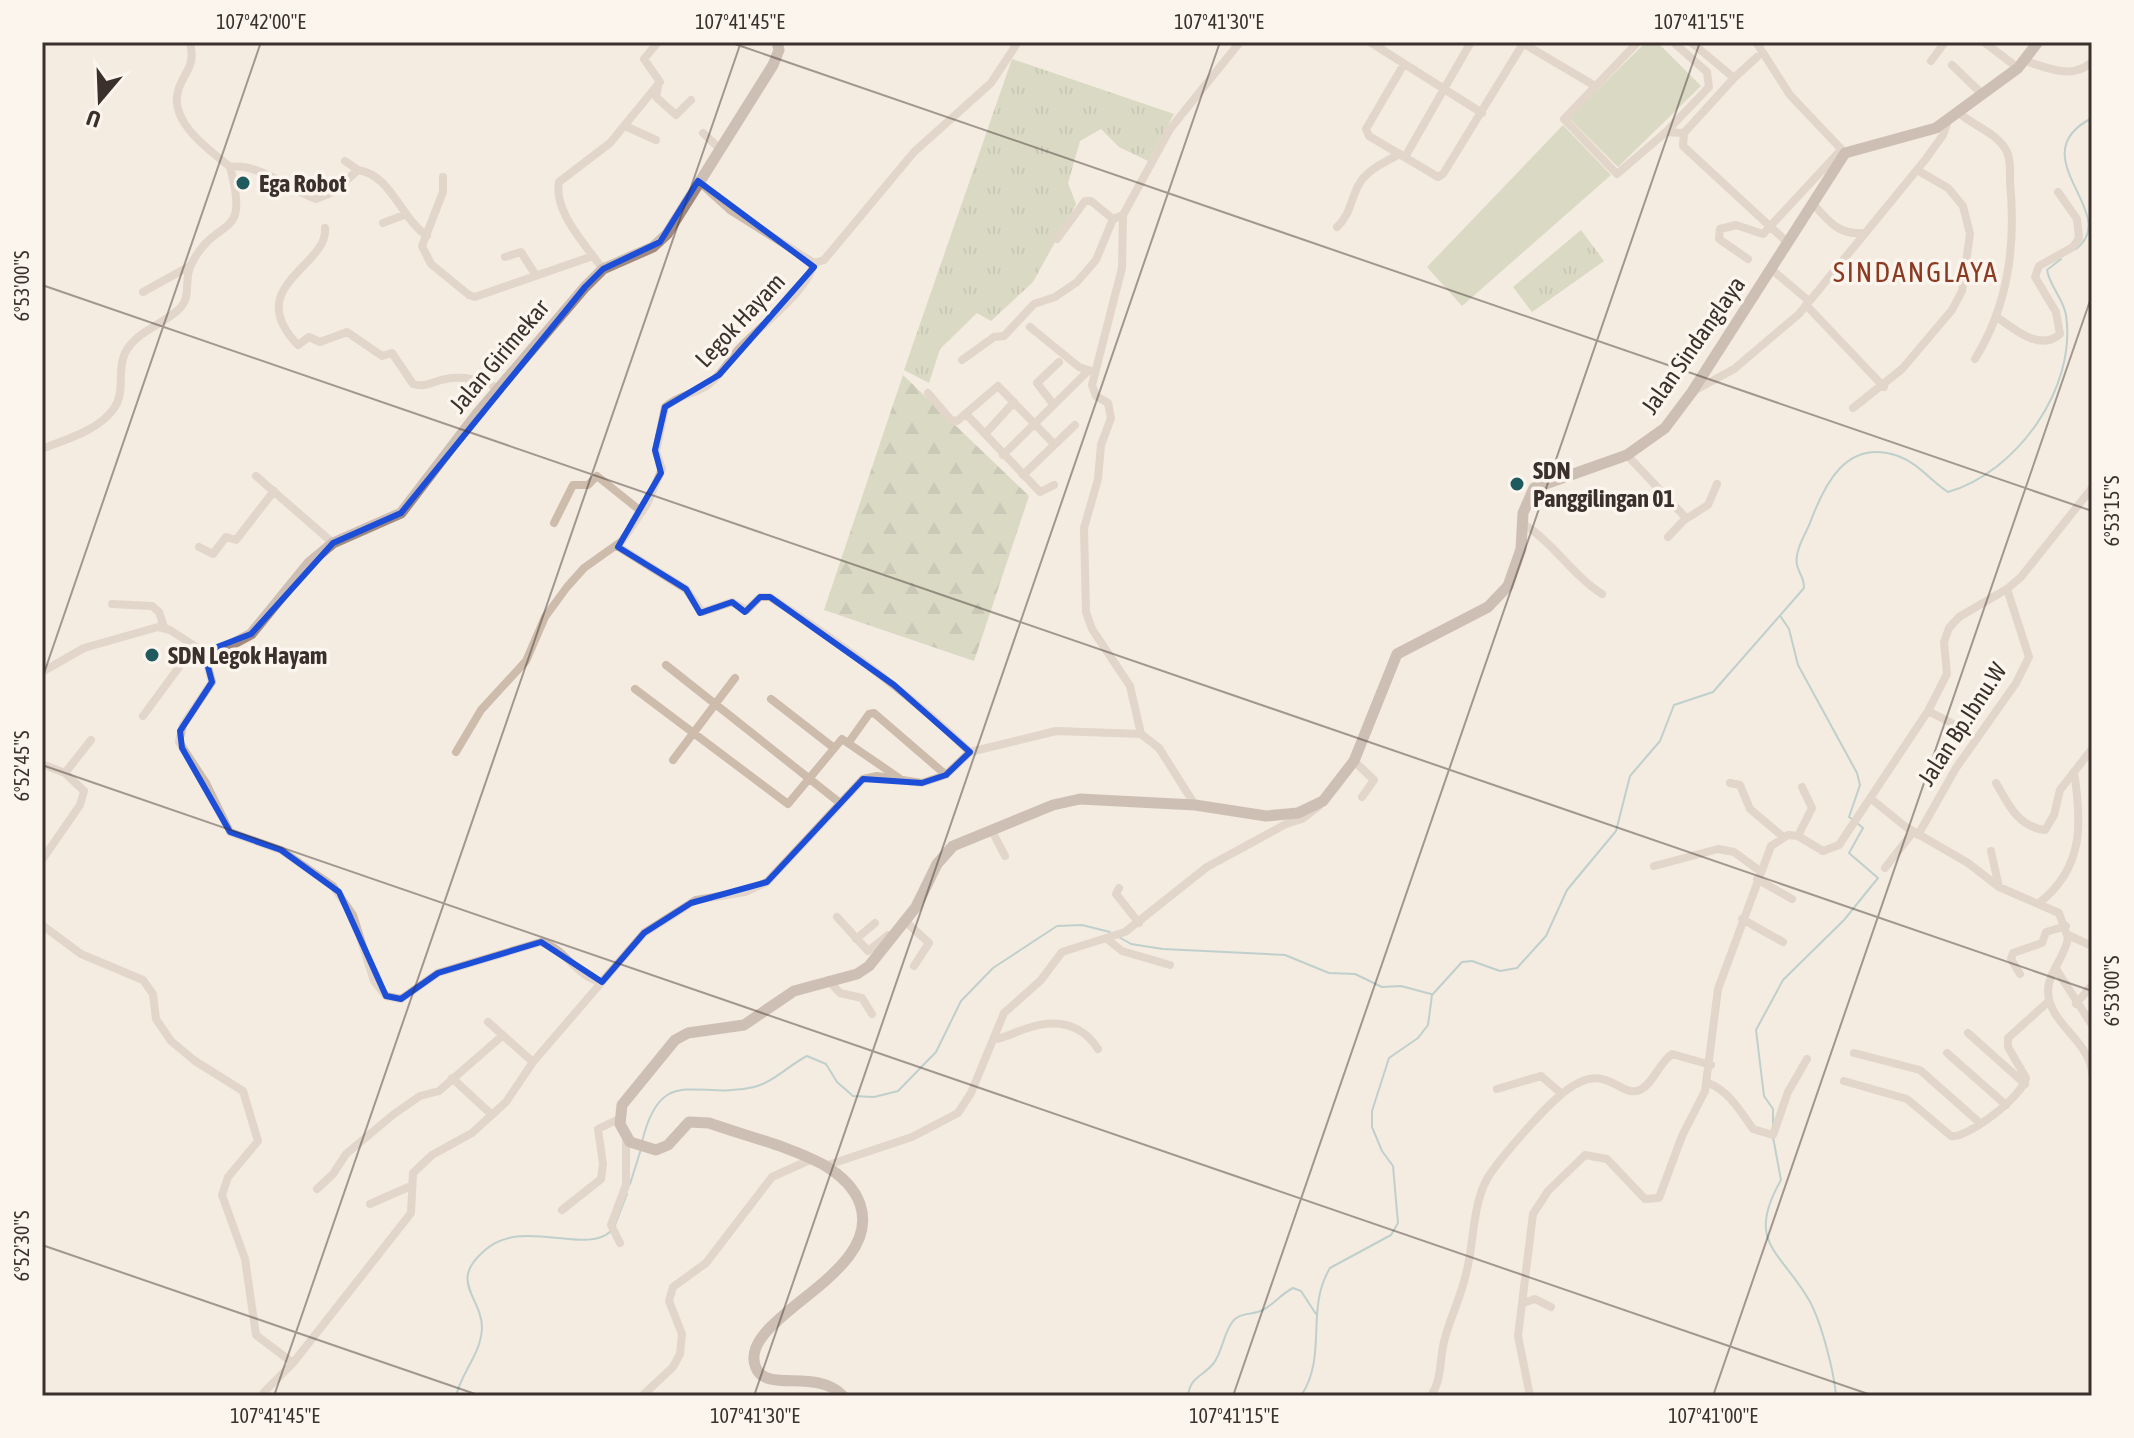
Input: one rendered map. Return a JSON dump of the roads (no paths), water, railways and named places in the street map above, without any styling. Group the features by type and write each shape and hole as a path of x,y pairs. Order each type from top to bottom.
{"street":[{"path":"143,292 190,266 237,214 239,198 230,167 195,136 178,107 177,96 193,61 190,42"},
{"path":"658,42 644,59 660,82"},
{"name":"Jalan Girimekar","path":"199,650 223,649 251,634 309,563 333,543 401,513 497,389 603,269 660,242 773,65 779,50 777,42"},
{"name":"Legok Hayam","path":"456,752 481,710 526,661 545,617 567,587 584,568 617,546 642,512 661,473 662,464 656,452 665,407 690,391 707,386 719,375 736,352 786,302 814,263 824,260 914,152 991,83 1018,42"},
{"path":"1141,734 1130,686 1092,629 1086,612 1084,528 1098,479 1101,445 1111,418 1108,403 1092,390 1092,371 1122,268 1123,215 1170,129 1240,42"},
{"path":"1370,42 1482,113"},
{"path":"1337,227 1346,218 1367,174 1402,155 1471,42"},
{"path":"1404,64 1366,129 1369,136 1441,176 1482,113 1522,42 1595,86"},
{"path":"1638,42 1564,119 1617,174 1666,132 1709,87 1707,72 1673,42"},
{"path":"1691,42 1734,78"},
{"path":"1756,42 1790,95 1843,151"},
{"path":"1931,61 1945,42"},
{"path":"1984,42 2022,64 2065,72 2079,70 2092,62"},
{"path":"1748,259 1719,239 1720,229 1736,225 1760,235 1771,229 1843,151 1924,133 1948,121 2022,64 2038,42"},
{"path":"1757,57 1684,133 1686,151 1788,243"},
{"path":"1952,65 1982,94"},
{"path":"660,82 656,96 676,115 691,100"},
{"path":"603,269 575,232 562,206 558,186 565,175 591,159 625,126 660,82"},
{"path":"1958,112 1991,134 2008,154 2013,215 2011,259 1997,317 1975,359"},
{"path":"1692,392 1746,360 1807,303 1917,170 1943,135 1948,121"},
{"path":"625,126 656,140"},
{"path":"1666,132 1684,133"},
{"path":"703,133 720,149"},
{"name":"Jalan Sindanglaya","path":"1323,801 1354,761 1397,654 1498,599 1517,563 1522,523 1534,488 1627,455 1665,428 1692,392 1788,243 1843,151"},
{"path":"345,161 358,170 381,178 404,215 427,236"},
{"path":"230,167 251,169 316,199 335,191 358,170"},
{"path":"1853,408 1884,387 1960,298 1968,266 1970,234 1963,206 1948,188 1917,170"},
{"path":"443,177 443,192 422,246 431,264 472,296 593,256"},
{"path":"698,181 730,210 814,263"},
{"path":"1997,317 2035,339 2047,341 2060,334 2056,312 2035,277 2039,266 2073,247 2079,238 2077,219 2058,192"},
{"path":"1057,239 1085,201 1091,201 1113,219"},
{"path":"1813,204 1834,227 1848,234 1863,233"},
{"path":"383,223 404,215"},
{"path":"962,360 994,337 1004,336 1034,304 1055,297 1077,282 1096,260 1113,219 1123,215"},
{"path":"325,228 324,240 287,287 278,309 281,325 298,345 309,337 320,342 347,332 382,356 392,353 413,384 428,386 451,378 484,381 497,389"},
{"path":"505,257 521,252 535,274"},
{"path":"42,449 92,427 113,411 119,398 120,367 126,351 184,303 190,266"},
{"path":"1771,269 1807,303 1884,387"},
{"path":"1030,327 1092,371"},
{"path":"1053,404 1038,387 1038,382 1059,362"},
{"path":"1003,455 1053,404 1092,371"},
{"path":"928,393 951,420 957,421 993,387 998,386 1054,444"},
{"path":"985,434 1014,402"},
{"path":"966,414 1040,492 1054,485"},
{"path":"1023,475 1075,425"},
{"path":"1627,455 1686,519"},
{"path":"256,476 333,543"},
{"path":"554,523 573,485 588,485 597,476 642,512"},
{"path":"1668,537 1686,519 1708,505 1717,484"},
{"path":"1730,783 1740,785 1750,809 1782,836 1798,836 1816,849 1835,850 1928,711 1947,674 1944,642 1949,628 1959,617 2007,589 2034,561 2092,488"},
{"path":"199,547 213,554 226,537 236,540 274,491"},
{"path":"1522,523 1552,546 1587,584 1602,594"},
{"path":"617,546 686,589 702,612 732,602 747,610 760,597 770,597 825,633 894,685 970,752"},
{"name":"Jalan Bp.Ibnu.W","path":"1885,868 1916,834 1956,768 2016,683 2029,657 2007,589"},
{"path":"112,604 152,606 159,612 164,627 199,650 212,682 180,731 182,748 206,783 230,832 281,850 339,892 353,915 374,981 386,996 401,999 438,973 541,942 557,949 593,980 602,982"},
{"path":"42,672 84,648 164,627"},
{"path":"143,716 199,650"},
{"path":"666,665 840,803"},
{"path":"673,760 735,678"},
{"path":"635,689 788,804 842,739 903,781"},
{"path":"771,699 834,748"},
{"path":"1928,711 1967,731"},
{"path":"849,742 869,714 874,713 946,775"},
{"path":"264,1392 293,1363 411,1213 415,1203 411,1186 413,1173 423,1163 472,1133 508,1099 533,1062 644,933 691,903 745,892 767,882 869,776 922,783 946,775 970,752 1056,731 1141,734 1159,748 1195,805"},
{"path":"65,773 91,740"},
{"path":"1996,783 2016,817 2032,827 2045,830 2054,815 2060,790 2092,749"},
{"path":"1354,761 1374,781 1362,797"},
{"path":"42,764 65,773 80,785 84,797 42,860"},
{"path":"2039,903 2060,884 2078,848 2074,772"},
{"path":"1798,836 1812,808 1802,787"},
{"path":"1870,798 1916,834 1968,863 1999,887 2059,913 2067,931 2048,989 2049,1001 2084,1052 2092,1073"},
{"path":"620,1243 611,1225 626,1185 626,1139 619,1119 626,1098 675,1040 688,1033 744,1025 783,997 828,980 857,974 869,966 905,921 927,889 942,856 953,846 1053,805 1080,799 1195,805 1285,816 1323,801"},
{"path":"825,1166 912,1137 958,1113 995,1039 1004,1013 1041,980 1062,952 1107,939 1139,923 1207,867 1286,824 1302,819 1323,801"},
{"path":"991,829 1005,856"},
{"path":"1530,1396 1518,1336 1533,1214 1542,1199 1585,1155 1607,1159 1645,1199 1659,1198 1678,1145 1696,1115 1708,1083 1718,989 1771,846 1782,836"},
{"path":"1654,866 1718,849 1734,852 1792,899"},
{"path":"1991,851 1999,887"},
{"path":"1119,888 1116,894 1139,923"},
{"path":"837,917 868,951 888,935 893,936"},
{"path":"1742,919 1783,942"},
{"path":"905,921 929,943 914,966"},
{"path":"856,939 875,923"},
{"path":"42,925 81,954 143,980 153,994 156,1019 162,1031 183,1052 237,1085 246,1096 247,1113 258,1141 228,1177 223,1203 245,1259 256,1335 293,1363"},
{"path":"2020,974 2011,959 2013,953 2042,943 2046,932 2067,931 2092,946"},
{"path":"1107,939 1122,951 1170,965"},
{"path":"2056,969 2076,1004 2091,1021"},
{"path":"828,980 840,993 862,998 872,1014"},
{"path":"2076,1004 2092,985"},
{"path":"1844,1081 1907,1099 1955,1138 2006,1105 2025,1084 2026,1078 2008,1047 2008,1038 2049,1001"},
{"path":"488,1022 533,1062"},
{"path":"995,1039 1039,1025 1075,1026 1086,1032 1098,1049"},
{"path":"1968,1033 2025,1084"},
{"path":"317,1189 333,1174 346,1154 394,1114 420,1096 434,1095 502,1036"},
{"path":"1854,1053 1920,1070 1980,1123"},
{"path":"1947,1053 2006,1105"},
{"path":"1431,1396 1439,1379 1444,1341 1467,1273 1486,1181 1562,1094 1577,1083 1596,1077 1635,1091 1642,1089 1672,1054 1711,1065"},
{"path":"1708,1083 1716,1086 1738,1107 1753,1129 1773,1135 1788,1092 1807,1059"},
{"path":"1497,1089 1541,1076 1562,1094"},
{"path":"452,1078 492,1115"},
{"path":"562,1210 598,1184 603,1164 598,1129 619,1119"},
{"path":"626,1139 646,1150 656,1150 668,1145 689,1122 698,1121 812,1159 825,1166 856,1195 862,1211 860,1236 839,1267 764,1334 754,1353 755,1364 766,1378 821,1381 834,1386 843,1396"},
{"path":"642,1396 673,1367 680,1354 682,1334 669,1301 673,1287 706,1263 772,1177 812,1159"},
{"path":"370,1204 411,1186"},
{"path":"1523,1303 1535,1299 1551,1307"}],"waterway":[{"path":"2076,249 2087,235 2088,219 2067,167 2065,150 2072,133 2092,118"},
{"path":"1301,1396 1313,1364 1319,1300 1330,1268 1391,1235 1398,1223 1393,1166 1382,1151 1372,1127 1372,1111 1389,1058 1418,1038 1428,1025 1432,995 1462,962 1472,961 1500,971 1517,968 1546,936 1567,890 1616,831 1630,776 1660,741 1674,705 1713,692 1804,588 1796,560 1798,549 1822,494 1840,468 1851,459 1880,452 1912,463 1948,492 1973,482 2019,446 2052,398 2062,371 2067,343 2066,315 2047,270 2061,259"},
{"path":"1781,617 1789,629 1798,665 1857,773 1860,785 1849,817 1852,819"},
{"path":"1773,1126 1773,1109 1764,1096 1756,1030 1783,980 1844,920 1878,878 1849,853 1863,828 1857,823"},
{"path":"642,1142 650,1117 671,1093 754,1087 807,1056 826,1064 837,1082 853,1096 874,1097 898,1091 936,1052 961,1001 993,968 1057,926 1082,925 1110,932"},
{"path":"1119,937 1131,944 1163,949 1285,955 1329,973 1355,974 1382,987 1401,986 1431,994"},
{"path":"1773,1137 1781,1180 1766,1218 1766,1232 1778,1257 1814,1309 1833,1373 1836,1396"},
{"path":"630,1184 641,1149"},
{"path":"615,1225 627,1194"},
{"path":"456,1396 481,1337 481,1317 470,1290 468,1272 484,1251 499,1241 516,1237 586,1240 600,1238 611,1231"},
{"path":"1188,1396 1194,1381 1216,1360 1228,1329 1241,1315 1263,1310 1293,1288 1301,1291 1316,1314"}],"place":[{"name":"Ega Robot","path":"243,183"},
{"name":"SDN Panggilingan 01","path":"1517,484"},
{"name":"SDN Legok Hayam","path":"152,655"}],"district":[{"name":"SINDANGLAYA","path":"1916,272"}]}
